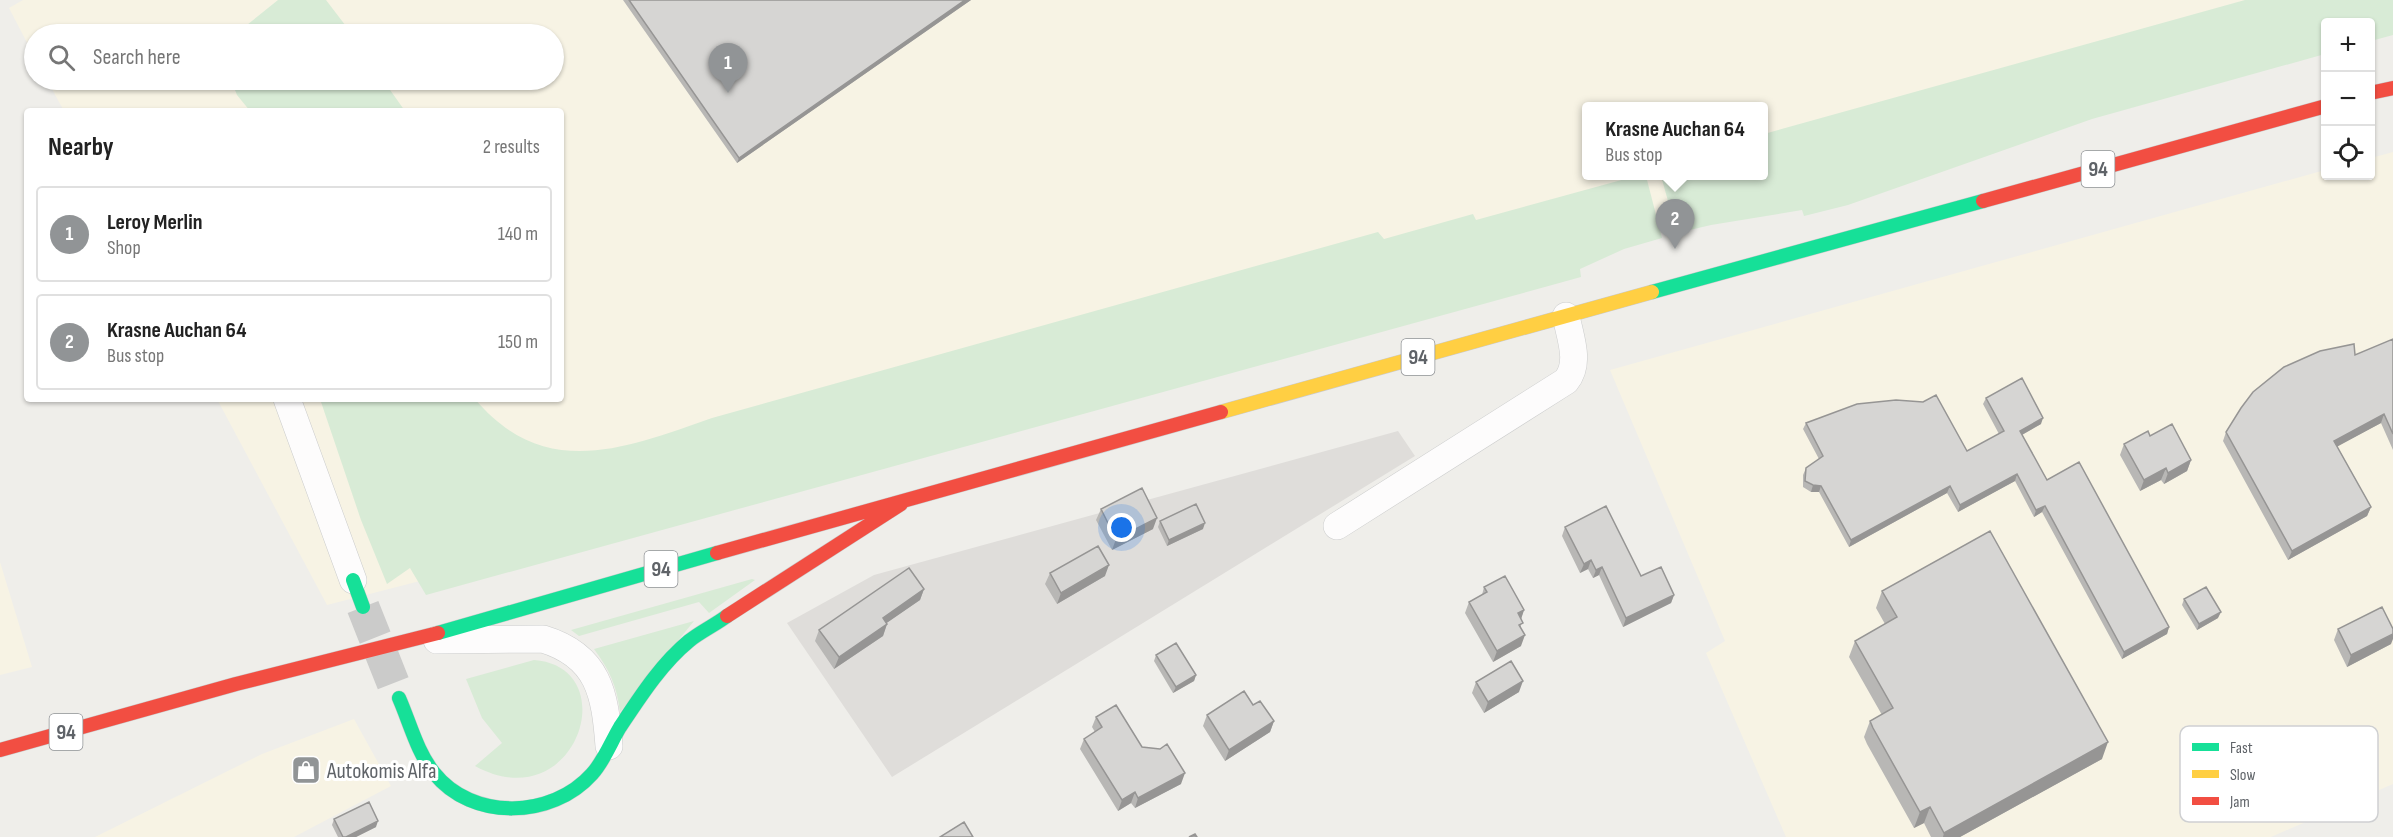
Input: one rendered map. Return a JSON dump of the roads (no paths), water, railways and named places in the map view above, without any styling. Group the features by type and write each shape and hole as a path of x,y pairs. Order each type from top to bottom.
{"main road":[{"path":"2375,92 2393,88"},
{"name":"94","path":"0,750 236,684 412,640 910,498 2321,107"},
{"path":"399,698 426,761 447,787 464,797 503,808 542,805 560,799 576,790 591,776 661,668 689,641 910,498"},
{"path":"353,580 363,607"}],"street":[{"path":"1337,526 1566,381 1574,372 1575,362 1566,316"},
{"path":"288,402 353,580"},
{"path":"412,640 543,639 558,644 590,669 597,680 605,705 609,746"}],"tunnel":[{"path":"363,607 399,698"}],"place":[{"name":"Leroy Merlin","path":"728,93"},
{"name":"Krasne Auchan 64","path":"1675,249"},
{"name":"Autokomis Alfa","path":"306,770"}]}
